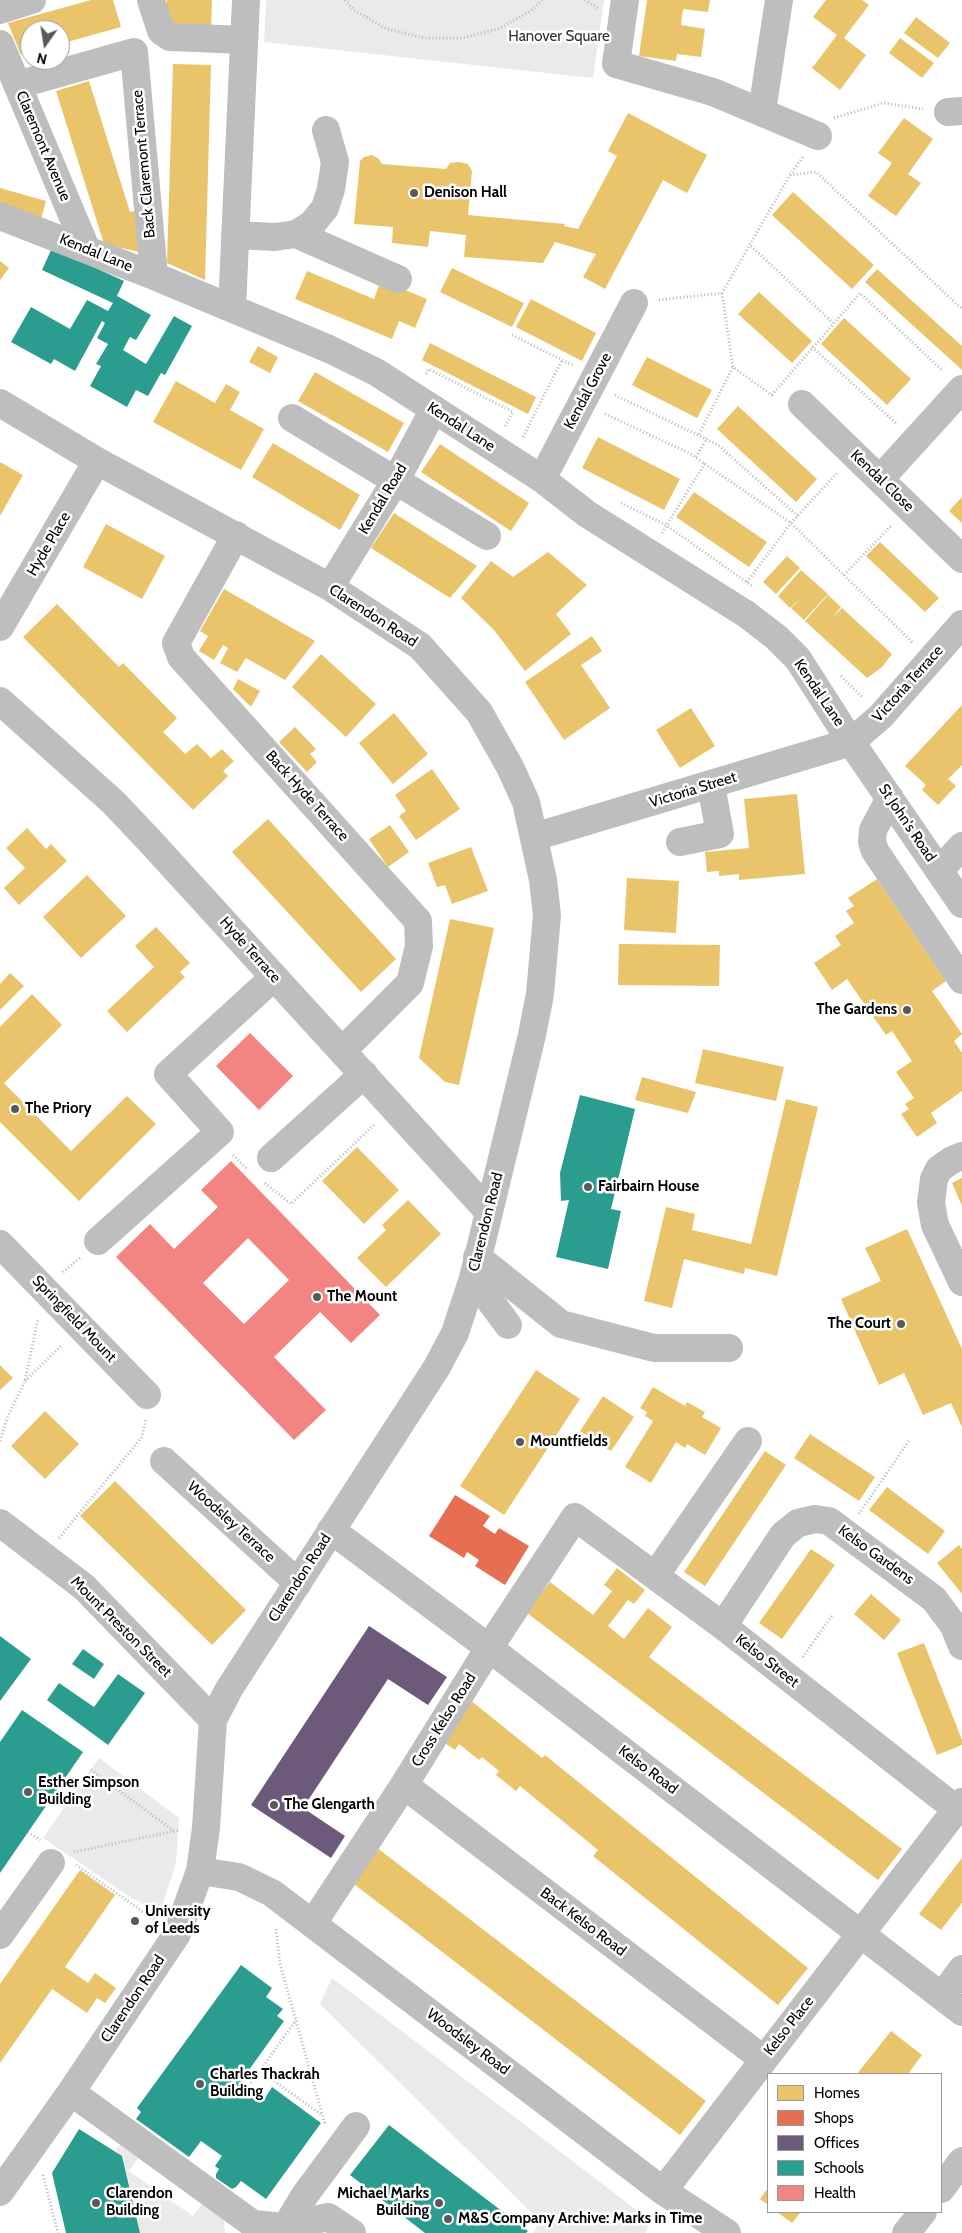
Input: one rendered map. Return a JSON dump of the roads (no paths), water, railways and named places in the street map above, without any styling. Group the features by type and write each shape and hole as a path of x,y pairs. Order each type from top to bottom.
{"street":[{"path":"0,10 32,0"},
{"path":"151,0 161,31 170,37 244,40"},
{"path":"232,308 246,0"},
{"path":"625,0 616,64 714,92 818,136"},
{"path":"762,111 779,0"},
{"name":"Claremont Avenue","path":"0,44 86,248"},
{"name":"Back Claremont Terrace","path":"17,85 134,52 154,276"},
{"path":"235,235 275,237 296,234 312,224 325,208 331,189 335,162 326,130"},
{"name":"Kendal Lane","path":"0,216 86,248 232,308 329,349 376,372 542,479 587,514 746,614 776,637 798,659 851,742"},
{"path":"296,234 398,279"},
{"name":"Kendal Grove","path":"542,479 634,303"},
{"path":"880,479 962,389"},
{"name":"Clarendon Road","path":"0,403 98,461 330,587 420,646 479,712 510,767 526,802 543,880 547,915 542,975 532,1035 475,1268 455,1333 437,1367 229,1689 213,1720 206,1828 200,1870 176,1934 0,2192"},
{"name":"Kendal Road","path":"330,587 396,480 425,403"},
{"name":"Kendal Close","path":"802,404 962,559"},
{"path":"292,418 488,536"},
{"name":"Hyde Place","path":"0,627 98,461"},
{"name":"Back Hyde Terrace","path":"236,535 176,643 182,657 418,921 419,946 410,983 343,1050"},
{"name":"Victoria Terrace","path":"851,742 881,716 962,624"},
{"name":"Hyde Terrace","path":"0,701 113,802 343,1050 488,1211"},
{"name":"Victoria Street","path":"534,837 851,742"},
{"name":"St John's Road","path":"851,742 962,904"},
{"path":"680,842 720,834 711,785"},
{"path":"890,798 873,830 872,842 875,851 962,980"},
{"path":"940,871 962,846"},
{"path":"98,1241 220,1132 168,1074 274,977"},
{"path":"262,1170 364,1074"},
{"path":"962,1156 939,1169 934,1178 931,1203 935,1226 962,1282"},
{"name":"Springfield Mount","path":"0,1244 148,1395"},
{"path":"475,1268 508,1325"},
{"path":"475,1268 561,1324 654,1348 729,1348"},
{"path":"655,1576 748,1441"},
{"name":"Woodsley Terrace","path":"164,1461 298,1583"},
{"name":"Kelso Street","path":"575,1516 959,1806"},
{"name":"Cross Kelso Road","path":"313,1923 404,1785 489,1648 575,1516"},
{"name":"Kelso Gardens","path":"723,1626 783,1535 798,1523 815,1519 829,1521 934,1599 954,1626 962,1644"},
{"name":"Mount Preston Street","path":"0,1522 84,1586 213,1720"},
{"name":"Kelso Road","path":"331,1530 489,1648 952,2004"},
{"name":"Back Kelso Road","path":"404,1785 763,2059"},
{"path":"862,1934 959,1806"},
{"path":"0,1934 52,1853"},
{"name":"Woodsley Road","path":"200,1870 239,1877 272,1893 663,2191 727,2233"},
{"name":"Kelso Place","path":"663,2191 763,2059 862,1934"},
{"path":"952,2004 962,1969"},
{"path":"70,2092 253,2224 283,2230 328,2218 352,2233"},
{"path":"283,2230 305,2195 356,2126"},
{"path":"942,2187 962,2161"},
{"path":"906,2233 922,2213"}],"place":[{"name":"Denison Hall","path":"414,193"},
{"name":"The Gardens","path":"907,1010"},
{"name":"The Priory","path":"15,1109"},
{"name":"Fairbairn House","path":"588,1187"},
{"name":"The Mount","path":"317,1297"},
{"name":"The Court","path":"901,1324"},
{"name":"Mountfields","path":"520,1442"},
{"name":"Esther Simpson Building","path":"28,1792"},
{"name":"The Glengarth","path":"274,1805"},
{"name":"University of Leeds","path":"135,1921"},
{"name":"Charles Thackrah Building","path":"200,2084"},
{"name":"Clarendon Building","path":"96,2203"},
{"name":"Michael Marks Building","path":"439,2203"},
{"name":"M&S Company Archive: Marks in Time","path":"448,2219"}],"park label":[{"name":"Hanover Square","path":"559,37"}]}
